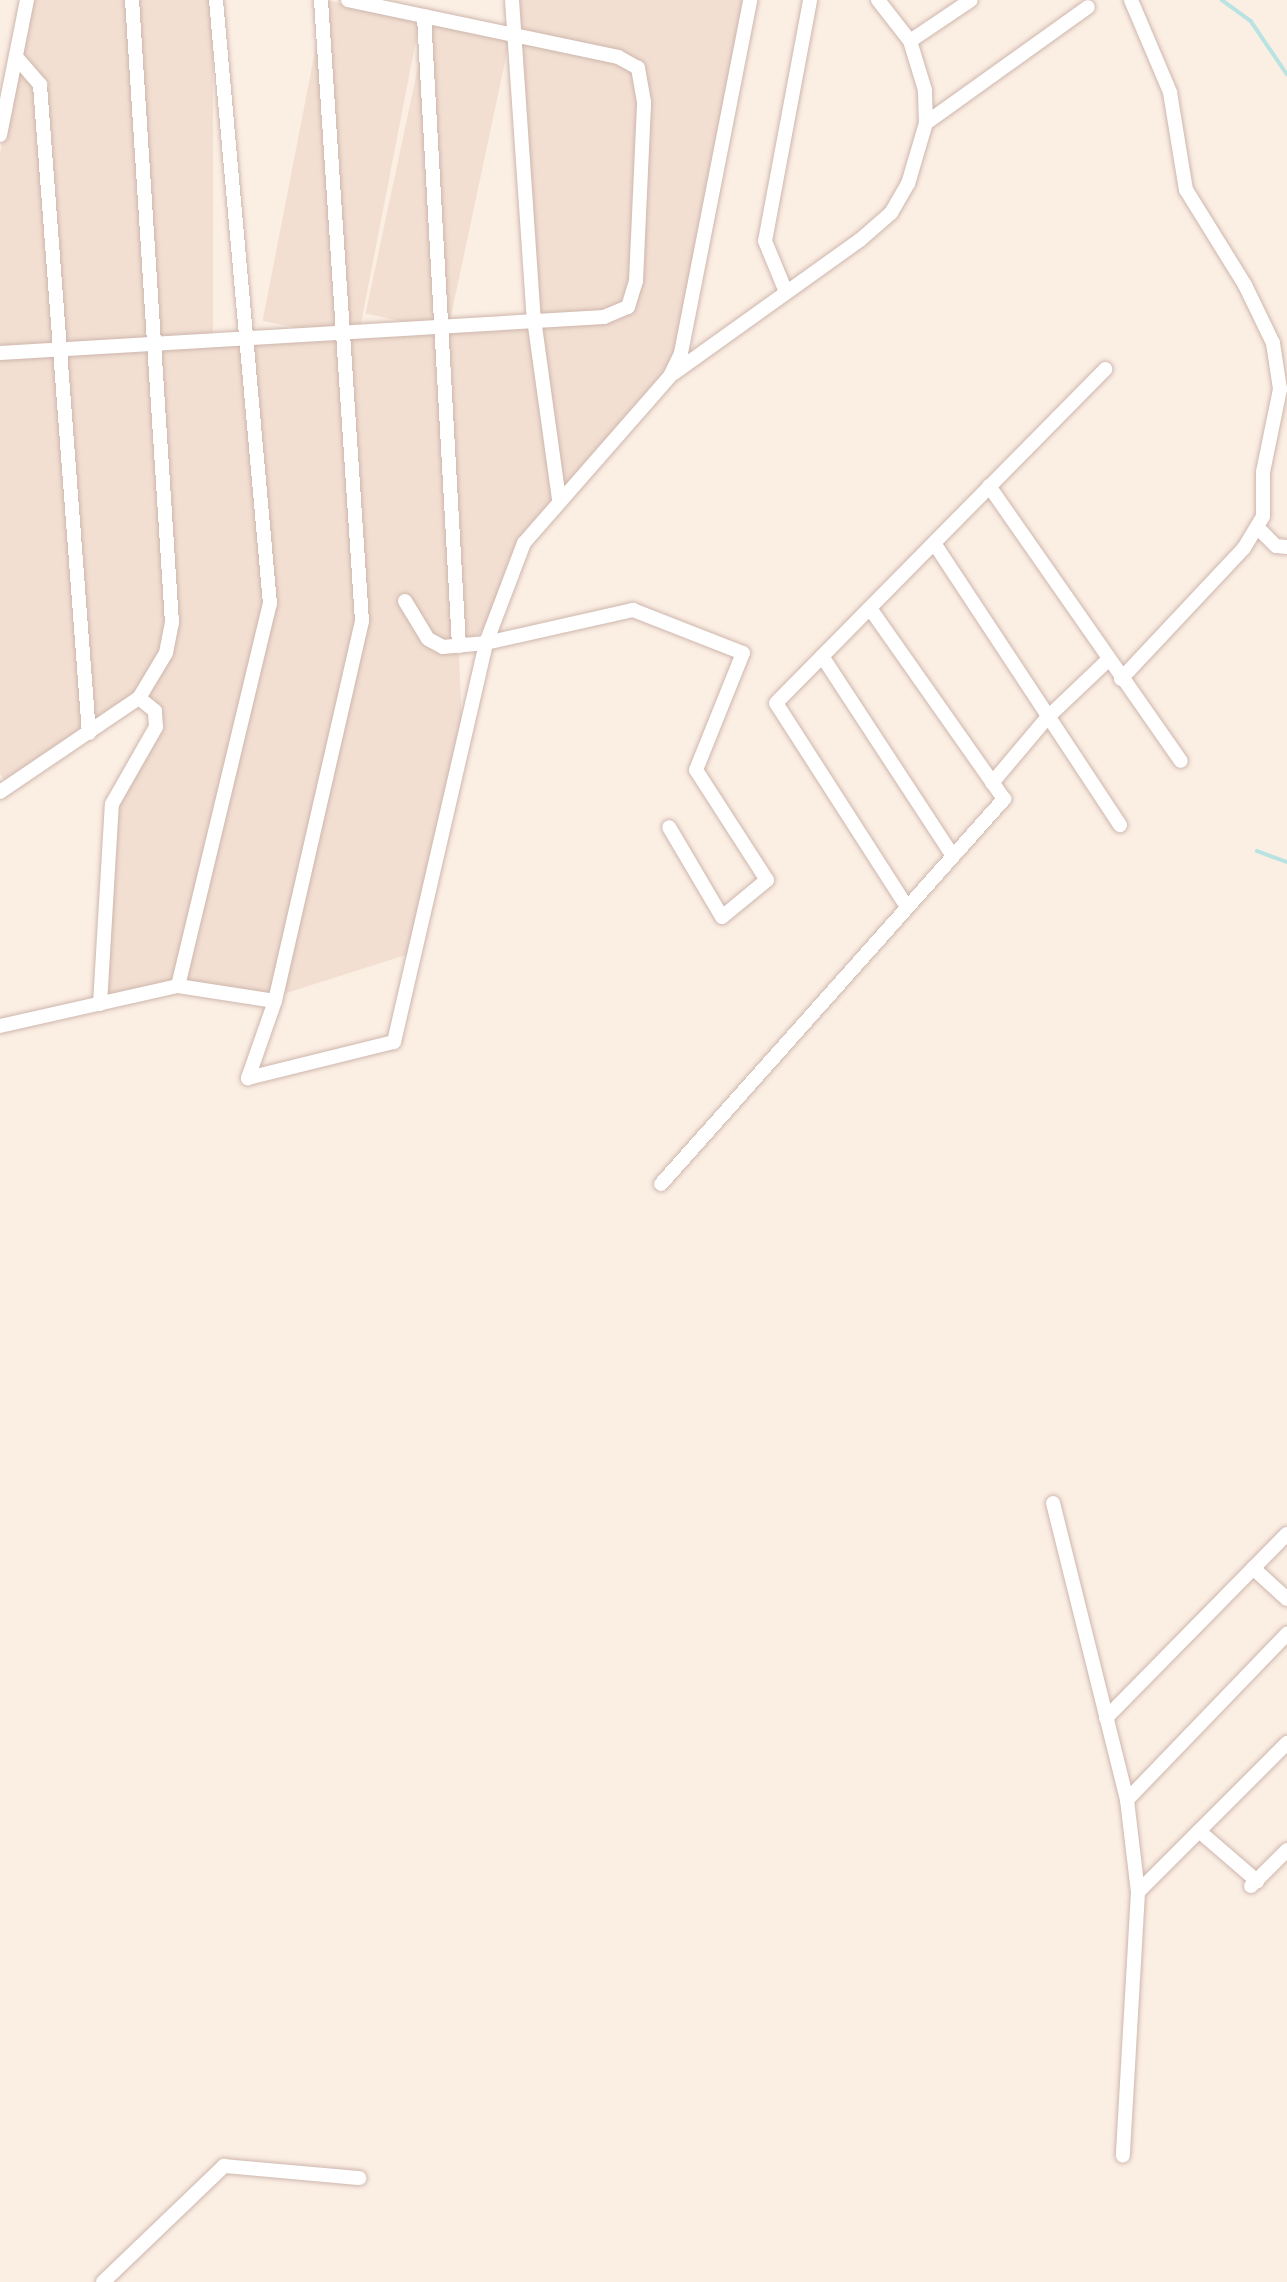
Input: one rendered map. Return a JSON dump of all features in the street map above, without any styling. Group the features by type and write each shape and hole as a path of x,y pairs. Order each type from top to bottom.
{"street":[{"path":"0,135 27,0"},
{"path":"2,786 89,733 139,698 166,653 174,600 153,341 132,0"},
{"path":"178,986 270,604 216,0"},
{"path":"321,0 362,621 275,1001 248,1078 394,1042 486,643 512,561 559,500 670,376 891,213 919,160 926,123 925,90 910,41 878,0"},
{"path":"0,353 441,323 604,317 628,307 634,296 645,87 630,61 513,33 424,16 387,4 348,0"},
{"path":"512,0 534,319 559,500"},
{"path":"670,376 681,353 750,0"},
{"path":"786,292 765,241 810,0"},
{"path":"910,41 971,0"},
{"path":"1121,679 1257,527 1280,389 1273,342 1186,190 1170,92 1131,0"},
{"path":"926,123 1088,7"},
{"path":"424,16 459,646"},
{"path":"16,57 40,85 89,733"},
{"path":"907,907 776,703 1105,369"},
{"path":"989,486 1121,679 1181,761"},
{"path":"1257,527 1276,546 1287,547"},
{"path":"934,543 1046,718 1120,825"},
{"path":"405,601 428,639 459,646 486,643 633,610 743,653 696,770 766,880 722,916 669,827"},
{"path":"661,1184 1004,799 870,608"},
{"path":"822,656 953,856"},
{"path":"992,783 1046,718 1108,660"},
{"path":"100,1003 112,804 156,727 155,711 139,698"},
{"path":"0,1026 178,986 275,1001"},
{"path":"1053,1503 1127,1800 1138,1892 1123,2155"},
{"path":"1106,1718 1287,1534"},
{"path":"1253,1568 1287,1600"},
{"path":"1127,1800 1287,1634"},
{"path":"1138,1892 1287,1743"},
{"path":"1199,1831 1254,1884 1287,1850"},
{"path":"103,2282 224,2166 359,2178"}],"shaded area":[{"path":"31,0 128,0 150,338 66,345 44,88 20,56"},
{"path":"135,0 213,0 213,338 135,338"},
{"path":"325,0 420,19 358,340 263,321"},
{"path":"516,0 747,0 678,352 666,375 562,492 538,323 630,309 649,87 640,65 517,30"},
{"path":"428,20 510,37 448,331 366,313"},
{"path":"517,38 617,61 639,78 630,296 615,311 537,315"},
{"path":"18,65 36,87 58,345 0,350 0,154"},
{"path":"531,323 555,499 509,559 487,627 466,643 446,327"},
{"path":"438,327 458,645 442,650 459,654 463,752 409,954 280,995 365,625 344,333"},
{"path":"337,334 358,620 272,997 183,983 272,609 252,341"},
{"path":"245,342 266,604 175,983 104,999 116,806 160,729 144,697 169,654 158,345"},
{"path":"150,345 170,599 162,652 136,696 92,727 66,352"},
{"path":"59,352 85,731 6,783 0,774 0,357"}],"waterway":[{"path":"1222,0 1251,21 1287,74"},
{"path":"1257,851 1287,862"}]}
